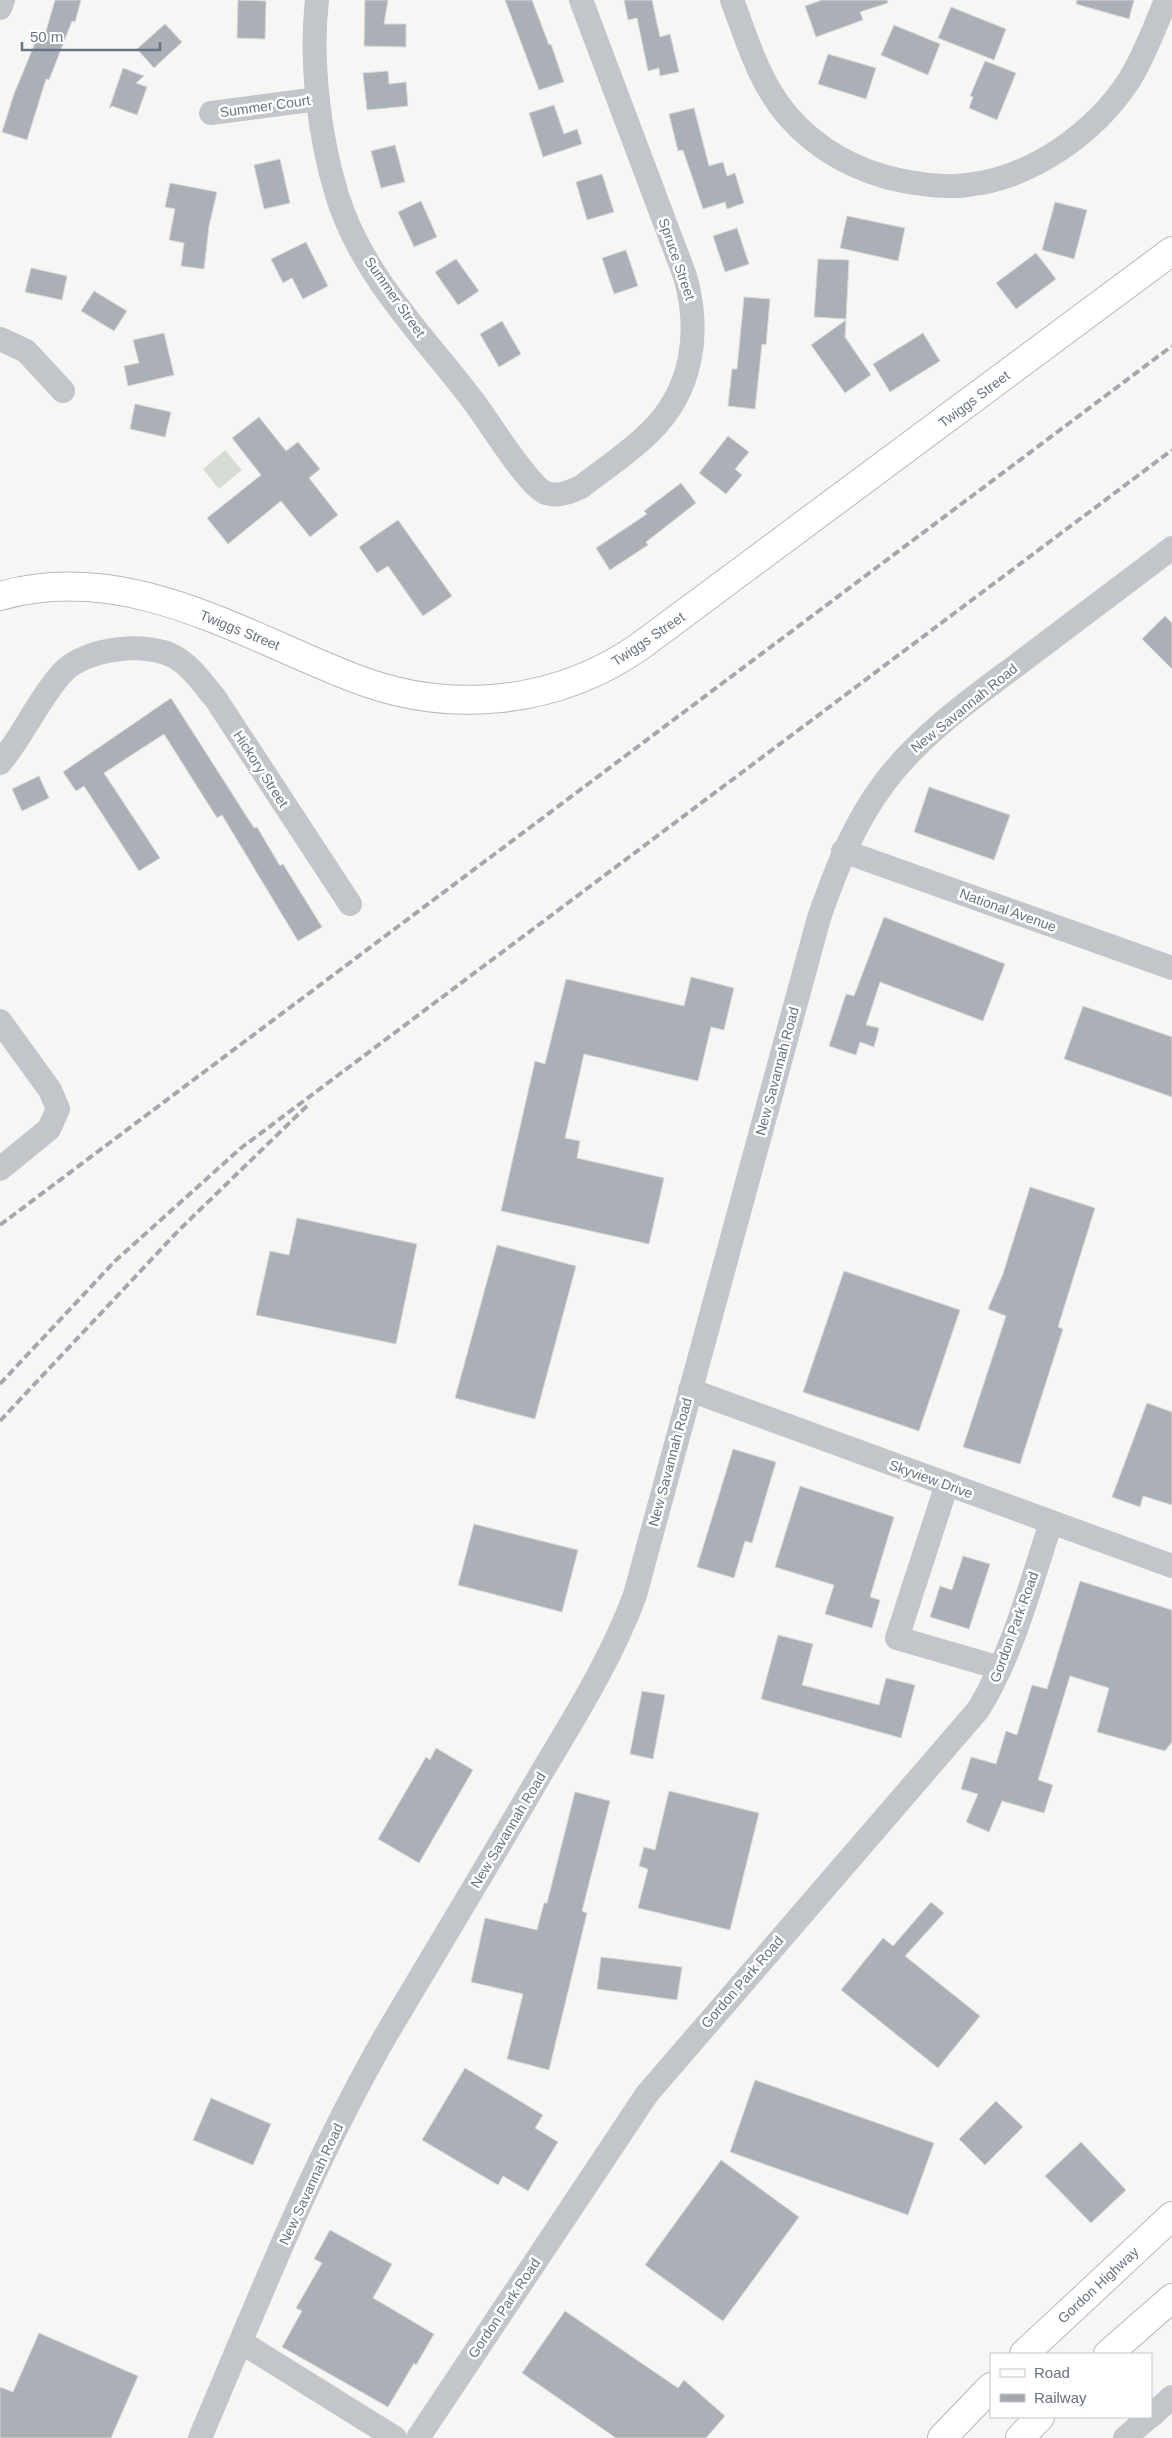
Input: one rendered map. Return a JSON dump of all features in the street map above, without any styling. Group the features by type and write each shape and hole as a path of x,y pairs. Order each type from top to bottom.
{"main road":[{"name":"Twiggs Street","path":"0,596 52,588 88,586 143,594 222,622 354,678 420,697 488,700 540,692 578,681 640,647 1172,251"},
{"name":"Gordon Highway","path":"1025,2353 1172,2216"},
{"path":"1109,2353 1172,2298"},
{"path":"942,2438 990,2388"},
{"path":"1020,2438 1039,2418"}],"street":[{"path":"0,8 4,0"},
{"name":"Summer Street","path":"317,0 318,99 329,161 337,196 364,254 384,286 476,404 532,482 546,493 552,494"},
{"name":"Spruce Street","path":"552,494 569,492 581,487 651,432 668,408 684,379 694,343 693,304 685,276 581,0"},
{"path":"732,0 758,69 771,94 802,131 819,146 853,166 893,179 942,186 967,185 1017,172 1046,158 1080,135 1109,106 1129,79 1151,39 1166,0"},
{"name":"Summer Court","path":"211,113 318,99"},
{"path":"0,339 26,351 63,391"},
{"name":"New Savannah Road","path":"200,2438 323,2157 367,2070 577,1714 621,1633 635,1596 819,918 844,851 862,816 885,781 923,740 1004,675 1171,551"},
{"name":"Hickory Street","path":"0,763 62,673 76,660 90,654 136,648 157,651 173,656 182,662 215,698 350,904"},
{"name":"National Avenue","path":"844,851 1172,968"},
{"path":"0,1022 50,1090 58,1109 49,1129 0,1170"},
{"name":"Skyview Drive","path":"690,1390 1172,1566"},
{"path":"947,1484 897,1638 1000,1668"},
{"name":"Gordon Park Road","path":"418,2438 647,2094 960,1732 990,1690 1000,1668 1051,1523"},
{"path":"241,2342 395,2438"},
{"path":"1152,2414 1172,2397"},
{"path":"1125,2438 1148,2418"}],"shaded area":[{"path":"225,450 242,470 219,489 203,469"}],"building":[{"path":"55,0 81,0 75,22 72,21 49,80 46,79 27,140 2,132 14,94 38,36 44,38"},
{"path":"238,0 266,1 265,39 237,38"},
{"path":"365,0 388,0 384,24 406,24 406,47 364,46"},
{"path":"505,0 532,0 549,45 551,44 564,82 539,90"},
{"path":"624,0 652,0 660,37 670,34 679,72 660,76 659,68 648,71 637,18 628,20"},
{"path":"822,0 887,0 888,3 860,12 863,20 816,37 805,6"},
{"path":"1077,0 1134,0 1129,19 1076,4"},
{"path":"951,7 1006,29 994,60 938,38"},
{"path":"165,24 182,42 154,68 137,49"},
{"path":"894,25 940,44 928,75 881,55"},
{"path":"828,54 876,68 866,99 818,84"},
{"path":"985,61 1016,73 997,120 969,108 973,97 970,96"},
{"path":"123,68 144,76 136,83 147,87 137,115 112,106 109,109"},
{"path":"388,71 389,84 406,82 408,106 367,110 363,73"},
{"path":"554,105 564,134 577,129 582,144 543,157 529,113"},
{"path":"694,108 709,166 723,162 727,176 735,173 744,203 727,209 725,202 703,209 683,150 678,151 669,114"},
{"path":"395,145 405,182 381,188 371,151"},
{"path":"280,159 290,203 264,209 254,165"},
{"path":"602,174 614,212 587,220 576,182"},
{"path":"170,183 217,192 209,226 204,269 181,266 184,243 169,240 175,209 165,207"},
{"path":"421,201 437,237 414,247 398,212"},
{"path":"1055,202 1087,210 1074,259 1042,250"},
{"path":"847,216 905,228 898,261 840,248"},
{"path":"737,228 749,264 725,272 713,236"},
{"path":"306,242 328,286 303,299 292,278 283,283 271,259"},
{"path":"626,250 638,286 614,294 602,258"},
{"path":"1036,253 1056,279 1016,309 996,283"},
{"path":"456,259 479,291 458,305 435,272"},
{"path":"818,259 849,260 846,319 814,317"},
{"path":"31,268 67,276 62,300 25,292"},
{"path":"94,291 127,311 114,331 81,311"},
{"path":"744,297 770,299 766,345 762,344 755,409 728,406 732,369 737,369"},
{"path":"846,320 845,337 871,375 845,393 811,345"},
{"path":"502,321 521,354 499,367 480,334"},
{"path":"164,333 174,375 128,386 124,366 139,363 133,340"},
{"path":"923,333 940,361 890,392 873,364"},
{"path":"135,404 171,412 165,437 130,429"},
{"path":"259,417 286,451 298,442 320,469 309,478 338,515 310,537 281,501 228,544 207,518 261,475 232,438"},
{"path":"728,436 749,452 735,469 742,475 726,494 699,473"},
{"path":"681,483 696,503 646,542 648,545 610,570 596,548 647,514 644,511"},
{"path":"398,520 452,596 423,616 388,566 377,573 359,547"},
{"path":"1165,616 1172,623 1172,669 1142,639"},
{"path":"171,698 254,828 257,827 280,866 283,864 322,927 298,941 222,815 217,818 164,734 104,773 160,858 139,871 84,786 76,791 63,772"},
{"path":"39,776 49,798 22,811 12,789"},
{"path":"929,787 1010,815 994,860 914,832"},
{"path":"884,917 1005,964 983,1021 880,982 866,1025 879,1028 874,1047 860,1042 856,1055 829,1046 846,994 854,996"},
{"path":"691,977 734,988 724,1030 711,1027 698,1081 584,1054 565,1138 580,1141 577,1158 664,1178 649,1244 501,1211 535,1061 545,1064 566,979 684,1006"},
{"path":"1083,1006 1172,1037 1172,1097 1064,1059"},
{"path":"1030,1187 1095,1208 1058,1327 1063,1329 1020,1464 963,1447 1006,1316 988,1309 1003,1274"},
{"path":"297,1218 417,1244 396,1344 256,1315 270,1251 289,1255"},
{"path":"497,1245 576,1266 535,1419 455,1398"},
{"path":"844,1271 960,1310 919,1431 803,1392"},
{"path":"1147,1403 1172,1412 1172,1505 1143,1496 1140,1507 1112,1497"},
{"path":"733,1449 776,1462 752,1543 745,1541 734,1578 697,1567"},
{"path":"800,1486 894,1517 870,1597 880,1600 872,1628 825,1614 834,1585 775,1567"},
{"path":"474,1524 578,1550 562,1612 458,1585"},
{"path":"963,1556 990,1564 969,1629 930,1617 940,1586 952,1590"},
{"path":"1080,1581 1172,1610 1172,1742 1165,1751 1097,1732 1109,1688 1070,1676 1038,1780 1053,1785 1044,1813 1002,1801 989,1832 966,1822 978,1794 961,1789 971,1757 996,1764 1006,1731 1017,1735 1032,1685 1047,1689"},
{"path":"778,1635 813,1644 802,1685 879,1705 886,1678 915,1685 901,1738 761,1699"},
{"path":"642,1691 665,1695 653,1759 630,1754"},
{"path":"436,1748 473,1770 419,1863 378,1839 426,1757 430,1760"},
{"path":"669,1791 759,1813 730,1930 638,1908 648,1869 639,1866 644,1847 655,1850"},
{"path":"575,1792 610,1801 582,1911 587,1913 549,2070 507,2059 523,1994 471,1982 485,1918 537,1930 544,1903 547,1903"},
{"path":"931,1902 944,1913 905,1956 980,2016 938,2068 841,1990 883,1938 893,1946"},
{"path":"601,1957 682,1967 677,2000 597,1989"},
{"path":"465,2068 543,2115 535,2128 558,2142 528,2191 503,2176 498,2185 422,2140"},
{"path":"755,2080 934,2143 908,2215 730,2152"},
{"path":"211,2098 271,2124 253,2165 193,2140"},
{"path":"996,2101 1023,2127 985,2165 959,2139"},
{"path":"1081,2142 1126,2190 1091,2223 1045,2176"},
{"path":"721,2160 799,2217 723,2321 645,2265"},
{"path":"330,2230 392,2264 373,2298 434,2334 388,2407 282,2347 302,2311 296,2308 322,2263 314,2259"},
{"path":"565,2311 678,2388 684,2380 725,2416 706,2438 616,2438 522,2373"},
{"path":"39,2333 138,2376 111,2438 0,2438 0,2387 13,2392"}],"railway":[{"path":"0,1225 1172,346"},
{"path":"0,1384 115,1261 241,1148 1172,450"},
{"path":"0,1421 178,1231 310,1103"}]}
